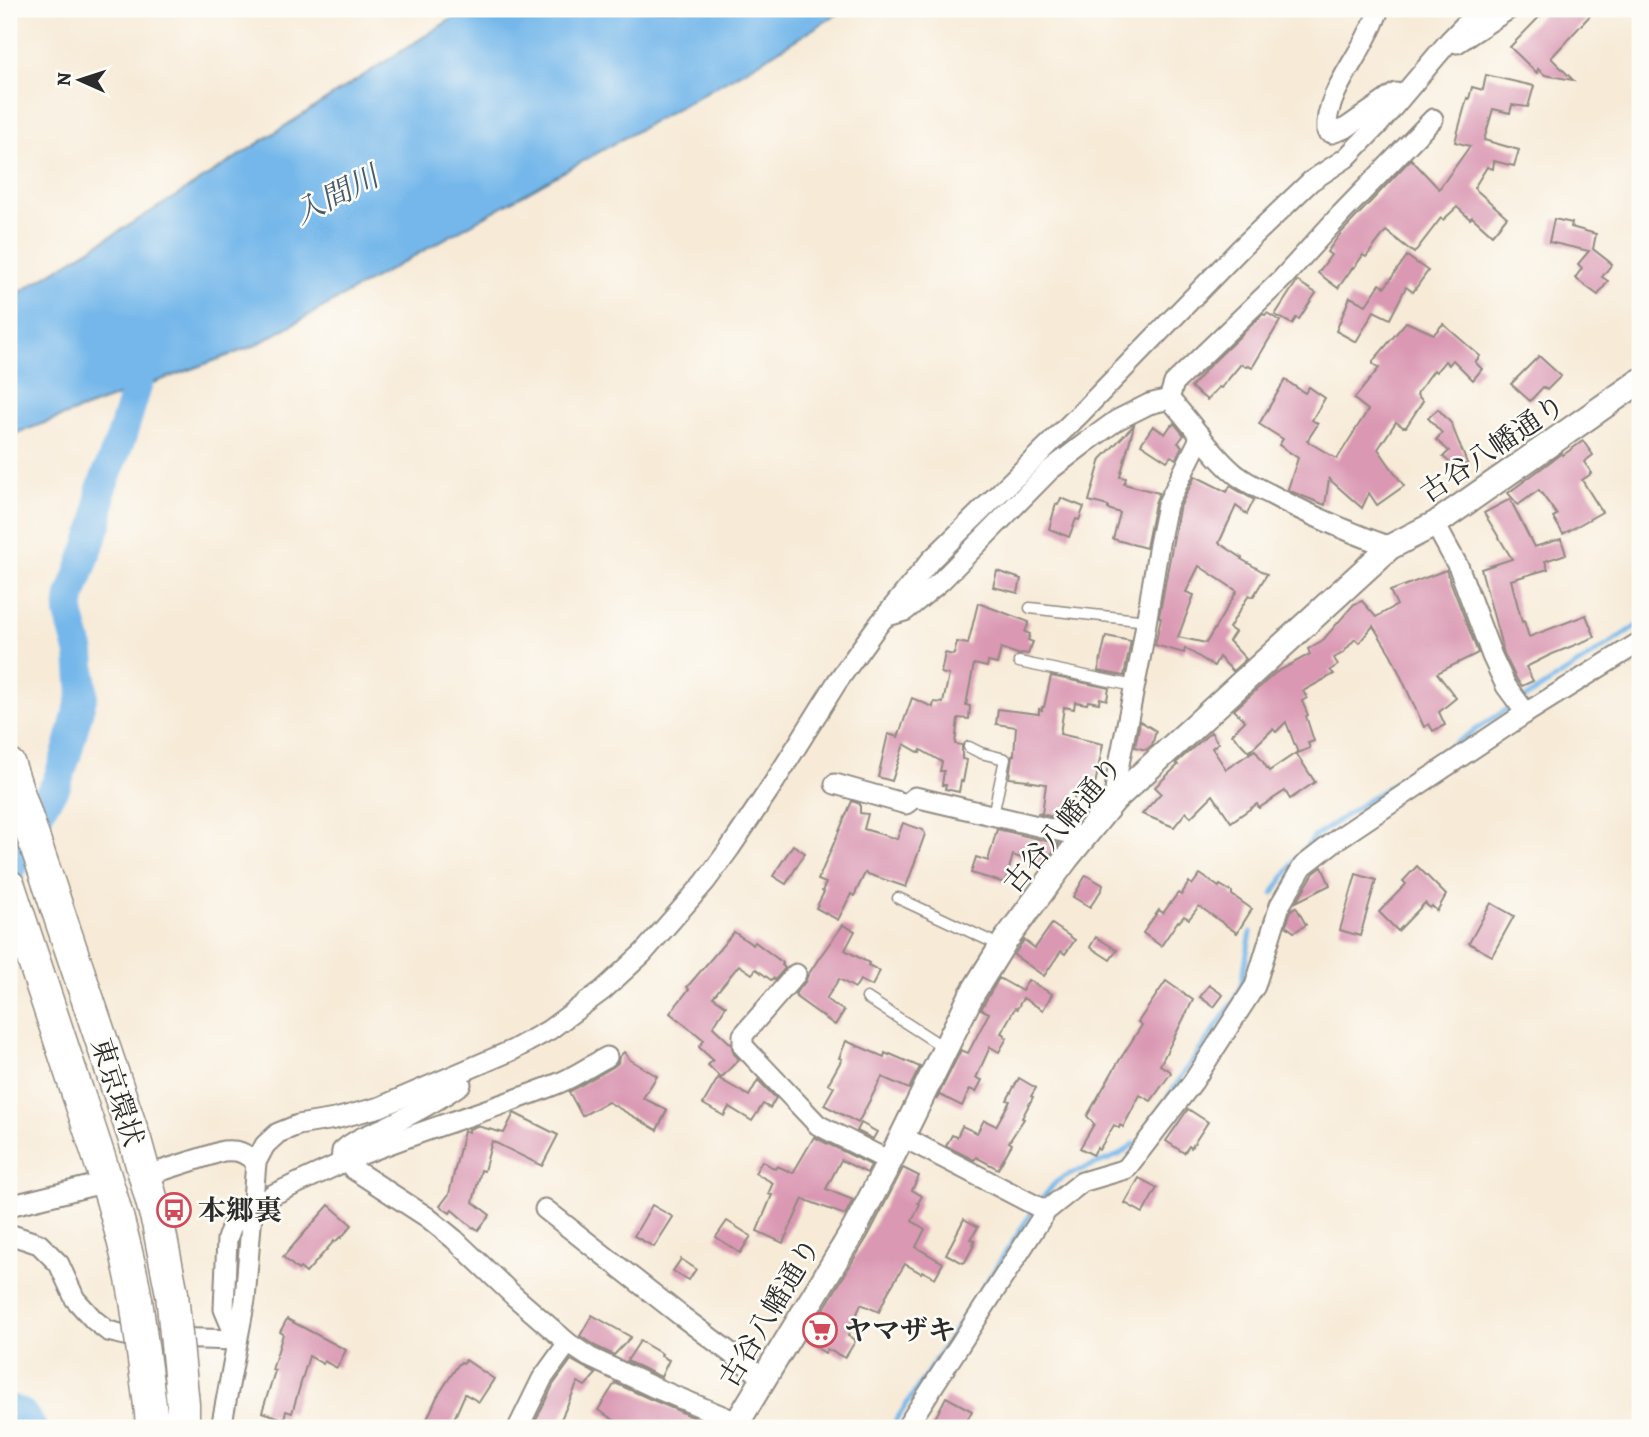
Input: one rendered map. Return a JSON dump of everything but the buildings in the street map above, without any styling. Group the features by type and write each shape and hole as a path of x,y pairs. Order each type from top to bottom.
{"highway":[{"name":"東京環状","path":"9,765 135,1140 158,1223 172,1294 183,1428"},
{"name":"東京環状","path":"9,886 123,1237 136,1300 152,1428"}],"street":[{"path":"1380,9 1336,92 1328,112 1327,131 1332,133 1346,128 1418,80"},
{"path":"221,1428 245,1300 256,1162 265,1145 278,1133 298,1125 380,1107 513,1050 549,1030 603,990 643,953 705,882 730,848 837,682 885,616 931,560 1098,395 1241,248 1311,181 1346,158 1479,9"},
{"path":"1450,40 1458,43 1509,9"},
{"path":"1169,399 1174,383 1283,278 1433,119"},
{"name":"古谷八幡通り","path":"735,1425 855,1228 972,994 1001,946 1114,800 1390,547 1435,524 1640,381"},
{"path":"885,616 905,611 941,582 1041,480 1084,444 1117,420 1149,404 1169,399"},
{"path":"1169,399 1235,474 1298,509 1350,533 1390,547"},
{"path":"1114,800 1167,505 1201,436"},
{"path":"1435,524 1459,568 1506,686 1526,713"},
{"path":"906,1428 1045,1211 1082,1182 1126,1169 1193,1082 1255,986 1280,905 1303,866 1339,838 1526,713 1640,642"},
{"path":"835,784 905,804 915,797 1084,837"},
{"path":"796,974 743,1035 743,1046 818,1125 889,1161"},
{"path":"272,1195 394,1141 562,1082 607,1057"},
{"path":"478,1066 466,1081 450,1091 390,1125 349,1143 342,1151 344,1161 427,1217 568,1343 589,1357 735,1425"},
{"path":"901,1136 1045,1211"},
{"path":"145,1176 223,1151 240,1151 256,1162"},
{"path":"9,1206 107,1182"},
{"path":"545,1209 764,1378"},
{"path":"237,1340 224,1309 227,1239 232,1225 245,1215"},
{"path":"9,1234 39,1244 59,1264 75,1299 108,1331 133,1337 237,1340"},
{"path":"518,1428 542,1379 568,1343"}],"lane":[{"path":"1030,608 1147,621"},
{"path":"1019,662 1134,686"},
{"path":"969,747 1005,759 993,816"},
{"path":"898,898 1001,946"},
{"path":"867,998 946,1048"}],"water":[{"name":"入間川","path":"467,9 846,9 754,65 254,346 9,436 9,299 181,193"}],"waterway":[{"path":"9,873 43,804 56,785 83,694 80,654 69,613 71,596 98,521 101,489 121,438 141,373 144,349"},
{"path":"1521,701 1640,624"},
{"path":"1273,893 1314,837 1512,706"},
{"path":"1145,1130 1234,1001 1241,986 1251,932"},
{"path":"1041,1200 1055,1183 1065,1176 1119,1155 1135,1143"},
{"path":"891,1428 1034,1209"},
{"path":"9,1409 22,1414 32,1428"}],"place":[{"name":"本郷裏","path":"174,1210"},
{"name":"ヤマザキ","path":"820,1330"}]}
